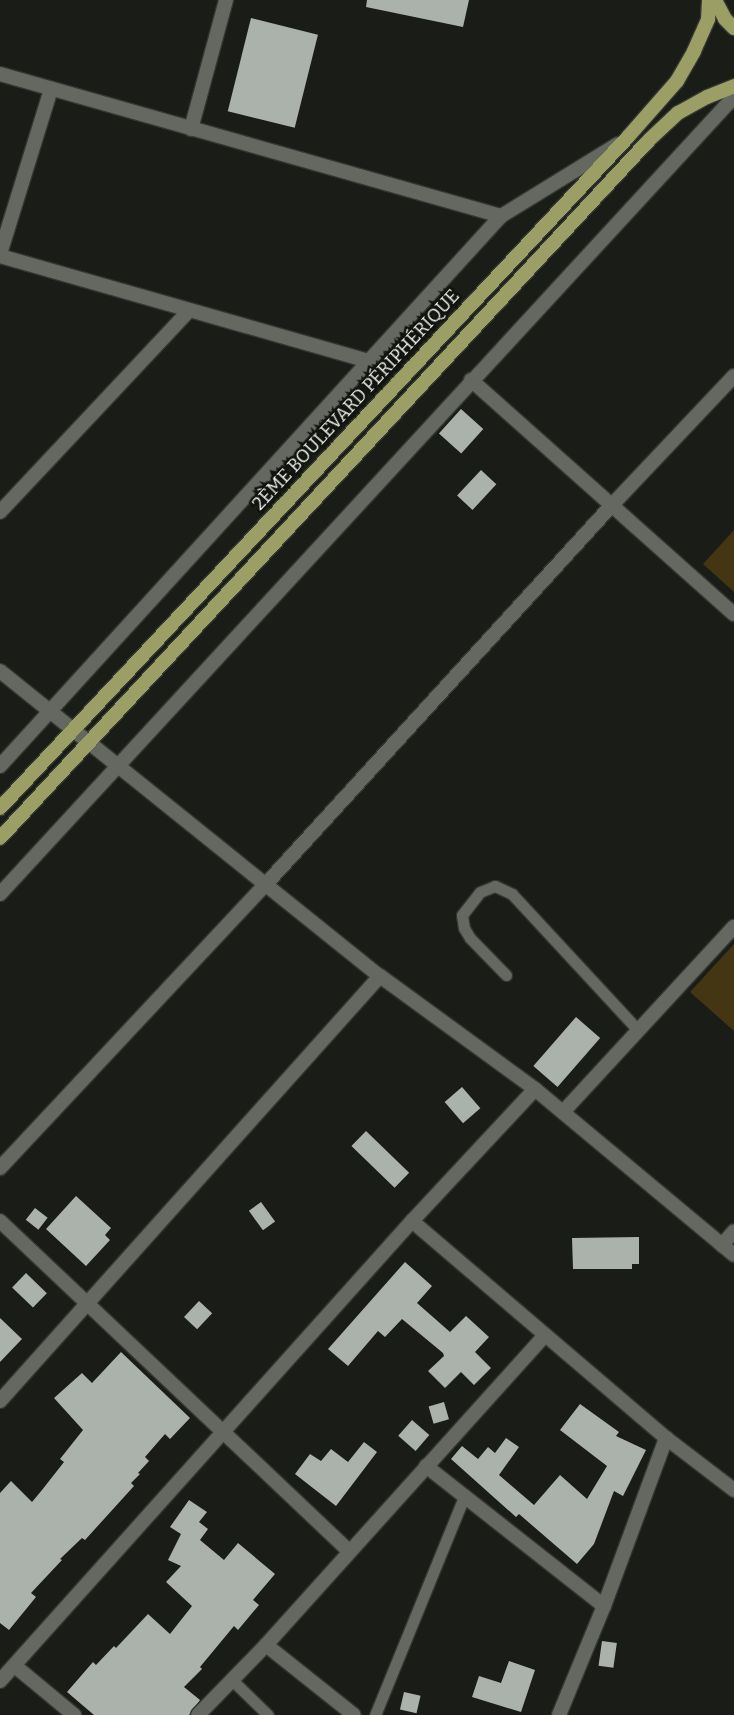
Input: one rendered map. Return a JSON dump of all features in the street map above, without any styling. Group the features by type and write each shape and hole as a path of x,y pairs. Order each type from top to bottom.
{"main road":[{"name":"2ÈME BOULEVARD PÉRIPHÉRIQUE","path":"0,808 627,138 677,81 694,51 708,19 710,0"},
{"path":"715,0 725,19 734,28"},
{"name":"2ÈME BOULEVARD PÉRIPHÉRIQUE","path":"0,838 649,140 678,113 708,96 734,86"}],"street":[{"path":"191,129 226,0"},
{"path":"0,74 501,216"},
{"path":"50,89 0,255 189,311 369,361"},
{"path":"0,894 471,380 734,97"},
{"path":"0,766 501,216 627,138"},
{"path":"0,512 189,311"},
{"path":"0,1168 266,884 611,506 734,376"},
{"path":"471,380 734,614"},
{"path":"0,671 380,976 563,1112 734,1255"},
{"path":"563,1112 734,927"},
{"path":"0,1401 88,1306 380,976"},
{"path":"0,1681 412,1221 535,1090"},
{"path":"0,1221 88,1306 224,1430 349,1550"},
{"path":"412,1221 666,1438 734,1490"},
{"path":"722,1245 734,1231"},
{"path":"198,1715 266,1645 349,1550 546,1335"},
{"path":"559,1715 604,1606 666,1438"},
{"path":"426,1466 604,1606"},
{"path":"266,1645 354,1715"},
{"path":"14,1666 74,1715"}],"lane":[{"path":"506,975 470,938 464,928 462,916 480,892 495,886 512,894 638,1030"},
{"path":"375,1715 465,1495"},
{"path":"232,1680 268,1715"}],"shaded area":[{"path":"734,530 734,592 703,564"},
{"path":"734,944 734,1031 690,992"}],"building":[{"path":"367,0 469,0 463,27 366,7"},
{"path":"251,18 318,35 295,128 228,111"},
{"path":"461,409 483,429 461,454 439,434"},
{"path":"481,470 496,484 472,510 457,496"},
{"path":"576,1017 600,1038 558,1087 533,1066"},
{"path":"462,1087 480,1108 463,1123 445,1102"},
{"path":"366,1131 409,1173 395,1188 351,1146"},
{"path":"76,1196 111,1228 105,1235 110,1240 86,1266 46,1229"},
{"path":"261,1202 275,1221 263,1230 249,1211"},
{"path":"35,1208 48,1218 38,1230 26,1220"},
{"path":"639,1237 639,1264 632,1264 632,1269 573,1269 572,1238"},
{"path":"405,1262 432,1286 417,1303 450,1332 466,1316 489,1337 475,1352 491,1368 474,1385 461,1372 445,1388 428,1371 444,1356 443,1353 402,1319 385,1337 378,1331 348,1366 328,1349"},
{"path":"26,1273 47,1293 33,1308 12,1287"},
{"path":"199,1301 212,1313 197,1329 184,1317"},
{"path":"0,1318 22,1339 0,1362"},
{"path":"121,1352 190,1418 170,1439 165,1434 145,1457 149,1461 131,1483 134,1486 85,1540 82,1538 60,1559 62,1560 31,1593 36,1597 9,1630 0,1623 0,1493 11,1481 32,1502 64,1462 60,1459 83,1430 54,1398 82,1373 92,1383"},
{"path":"444,1402 449,1419 434,1424 429,1406"},
{"path":"580,1404 619,1432 616,1436 646,1450 623,1496 614,1491 594,1544 577,1564 519,1514 516,1517 451,1459 462,1446 478,1459 488,1447 495,1453 506,1438 519,1447 499,1475 534,1505 560,1475 587,1499 607,1466 560,1430"},
{"path":"412,1420 429,1435 416,1451 398,1436"},
{"path":"364,1442 377,1452 336,1506 295,1474 310,1454 321,1461 331,1449 348,1462"},
{"path":"189,1500 207,1512 199,1522 208,1529 200,1540 224,1560 238,1543 275,1574 253,1600 259,1605 238,1630 234,1626 200,1667 202,1669 184,1687 200,1700 189,1715 94,1715 67,1692 93,1662 96,1665 114,1646 116,1648 148,1614 170,1634 192,1606 166,1582 181,1566 168,1560 181,1534 170,1527"},
{"path":"602,1641 617,1643 613,1668 599,1666"},
{"path":"509,1661 535,1670 521,1712 472,1697 479,1676 501,1683"},
{"path":"404,1692 421,1696 417,1713 400,1710"}]}
